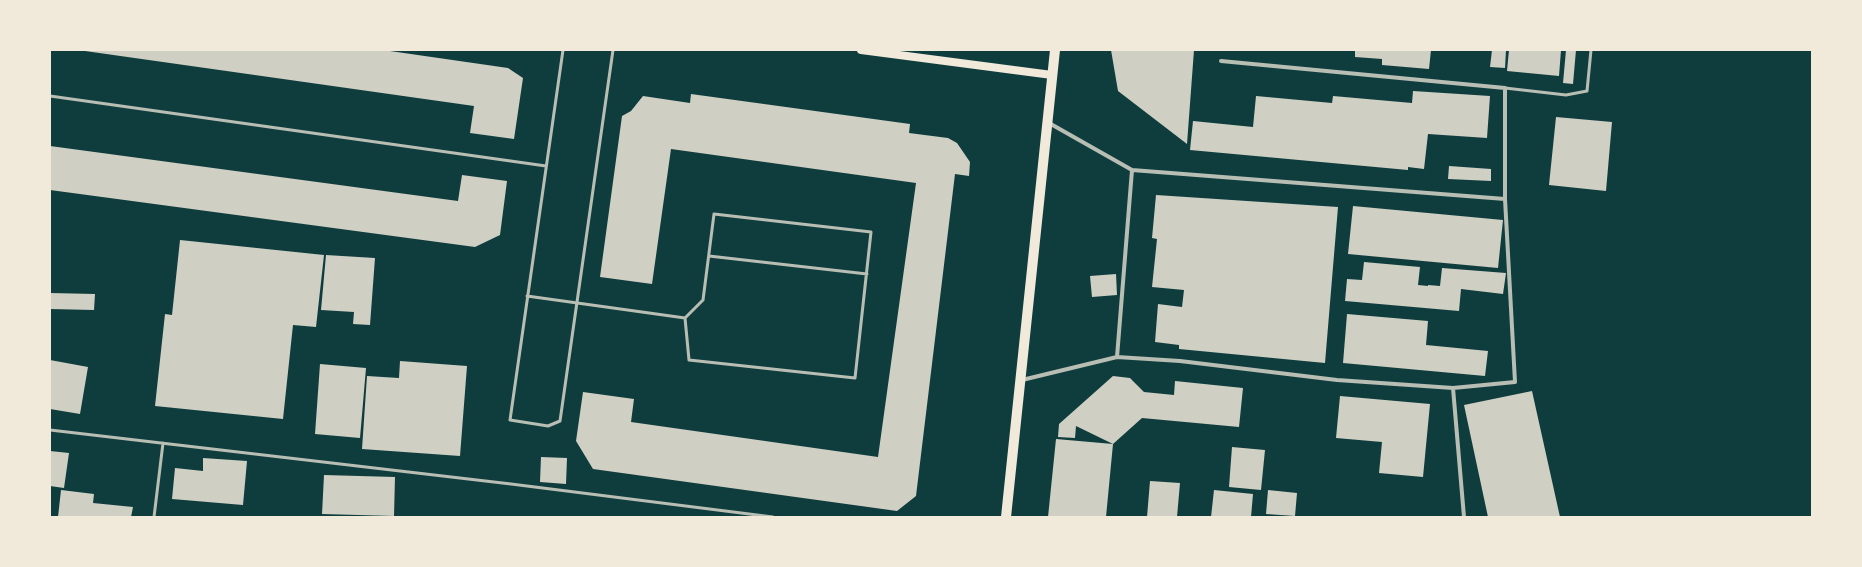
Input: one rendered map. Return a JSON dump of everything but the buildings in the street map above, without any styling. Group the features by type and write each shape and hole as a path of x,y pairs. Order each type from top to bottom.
{"main road":[{"path":"861,50 1052,75"},
{"path":"1006,517 1022,380 1055,50"}],"street":[{"path":"1022,380 1117,357 1180,361 1337,380 1453,388 1515,382 1505,199 1505,88 1221,61"},
{"path":"1047,122 1132,170 1505,199"},
{"path":"1117,357 1132,170"},
{"path":"1453,388 1464,517"}],"lane":[{"path":"563,50 510,420 548,426 560,421 613,50"},
{"path":"1505,88 1566,95 1587,92 1591,50"},
{"path":"50,96 546,166"},
{"path":"714,214 871,232 855,378 689,360 685,318 703,300 714,214"},
{"path":"709,256 867,274"},
{"path":"527,296 685,318"},
{"path":"50,430 773,517"},
{"path":"154,517 163,443"}]}
